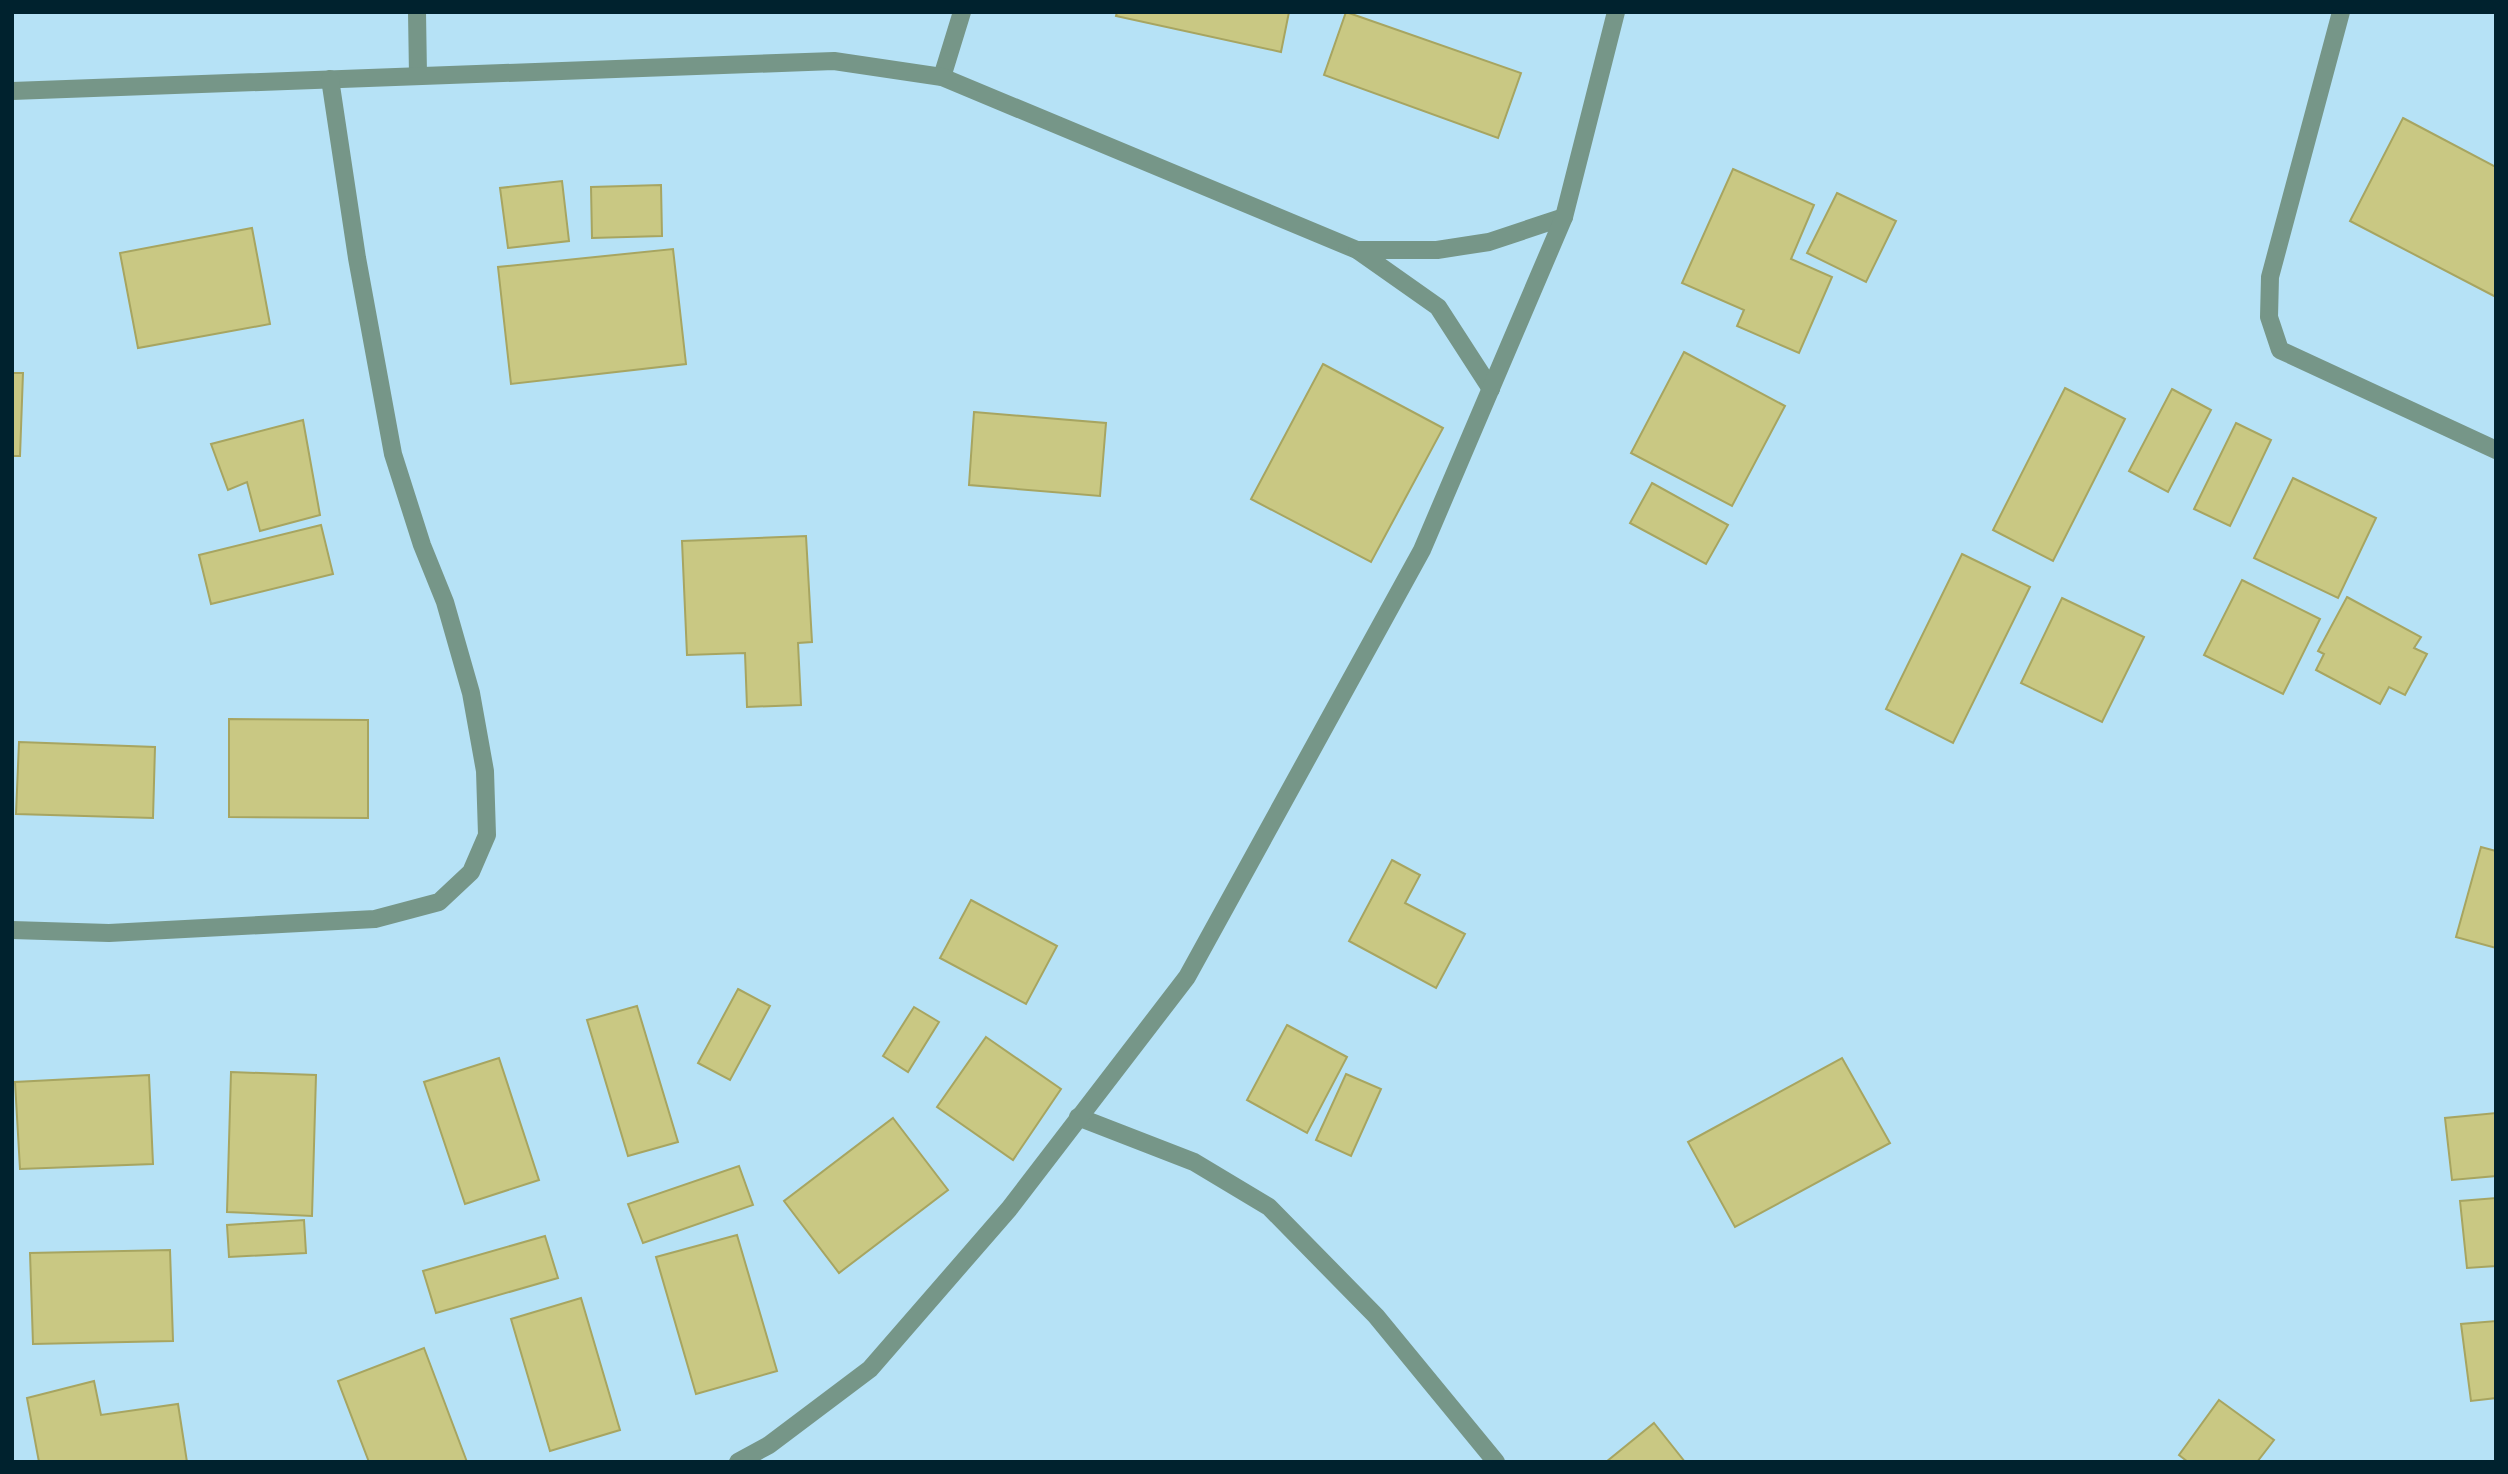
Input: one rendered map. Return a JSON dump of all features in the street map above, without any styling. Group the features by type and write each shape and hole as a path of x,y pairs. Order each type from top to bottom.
{"street":[{"path":"416,12 418,75"},
{"path":"942,77 961,12"},
{"path":"738,1462 769,1445 870,1369 1009,1209 1187,976 1422,550 1564,217 1616,12"},
{"path":"2341,12 2270,277 2269,317 2280,350 2496,450"},
{"path":"12,91 834,61 942,77 1357,250 1438,307 1491,388"},
{"path":"12,930 109,933 375,919 439,902 471,872 487,835 485,771 471,694 445,602 422,545 393,454 357,258 330,79"},
{"path":"1357,250 1437,250 1489,242 1564,217"},
{"path":"1079,1117 1194,1161 1269,1207 1376,1315 1496,1462"}],"building":[{"path":"1117,12 1289,12 1281,52 1116,16"},
{"path":"1346,12 1521,73 1498,138 1324,75"},
{"path":"2403,118 2496,167 2496,297 2350,221"},
{"path":"1733,169 1814,205 1791,259 1832,277 1799,353 1737,326 1744,310 1682,283"},
{"path":"562,181 569,241 508,248 500,188"},
{"path":"661,185 662,236 592,238 591,187"},
{"path":"1837,193 1896,221 1866,282 1807,253"},
{"path":"252,228 270,324 138,348 120,253"},
{"path":"673,249 686,364 511,384 498,267"},
{"path":"1684,352 1785,406 1732,506 1631,453"},
{"path":"1323,364 1443,428 1371,562 1251,499"},
{"path":"12,373 23,373 20,456 12,456"},
{"path":"2065,388 2125,419 2053,561 1993,530"},
{"path":"2172,389 2211,410 2168,492 2129,471"},
{"path":"974,412 1106,423 1100,496 969,485"},
{"path":"303,420 320,515 260,531 247,482 228,490 211,444"},
{"path":"2236,423 2271,440 2230,526 2194,509"},
{"path":"2293,478 2376,518 2338,598 2254,558"},
{"path":"1652,483 1728,525 1706,564 1630,523"},
{"path":"321,525 333,574 211,604 199,555"},
{"path":"806,536 812,642 798,643 801,705 747,707 745,653 687,655 682,541"},
{"path":"1962,554 2030,587 1953,743 1886,709"},
{"path":"2242,580 2320,619 2283,694 2204,655"},
{"path":"2347,597 2421,637 2414,648 2427,654 2405,695 2389,687 2380,704 2316,670 2324,654 2318,651"},
{"path":"2062,598 2144,637 2102,722 2021,683"},
{"path":"229,719 368,720 368,818 229,817"},
{"path":"19,742 155,747 153,818 16,814"},
{"path":"2481,847 2496,851 2496,948 2456,937"},
{"path":"1392,860 1420,875 1405,903 1465,934 1436,988 1349,941"},
{"path":"971,900 1057,946 1026,1004 940,958"},
{"path":"738,989 770,1006 730,1080 698,1063"},
{"path":"637,1006 678,1142 628,1156 587,1020"},
{"path":"914,1007 939,1022 908,1072 883,1056"},
{"path":"1287,1025 1347,1057 1307,1133 1247,1100"},
{"path":"986,1037 1061,1089 1013,1160 937,1107"},
{"path":"499,1058 539,1180 465,1204 424,1082"},
{"path":"1842,1058 1890,1143 1735,1227 1688,1142"},
{"path":"231,1072 316,1075 312,1216 227,1212"},
{"path":"1346,1074 1381,1089 1351,1156 1316,1140"},
{"path":"149,1075 153,1164 20,1169 15,1082"},
{"path":"2496,1113 2496,1176 2452,1180 2445,1118"},
{"path":"893,1118 948,1190 839,1273 784,1201"},
{"path":"739,1166 753,1205 643,1243 628,1204"},
{"path":"2496,1198 2496,1266 2467,1268 2460,1201"},
{"path":"304,1220 306,1253 229,1257 227,1225"},
{"path":"737,1235 777,1371 696,1394 656,1257"},
{"path":"545,1236 558,1278 436,1313 423,1271"},
{"path":"170,1250 173,1341 33,1344 30,1253"},
{"path":"581,1298 620,1430 550,1451 511,1319"},
{"path":"2496,1321 2496,1398 2471,1401 2461,1324"},
{"path":"424,1348 467,1462 369,1462 338,1381"},
{"path":"94,1381 101,1415 178,1404 187,1462 39,1462 27,1398"},
{"path":"2219,1400 2274,1440 2257,1462 2188,1462 2179,1455"},
{"path":"1654,1423 1685,1462 1606,1462"}]}
